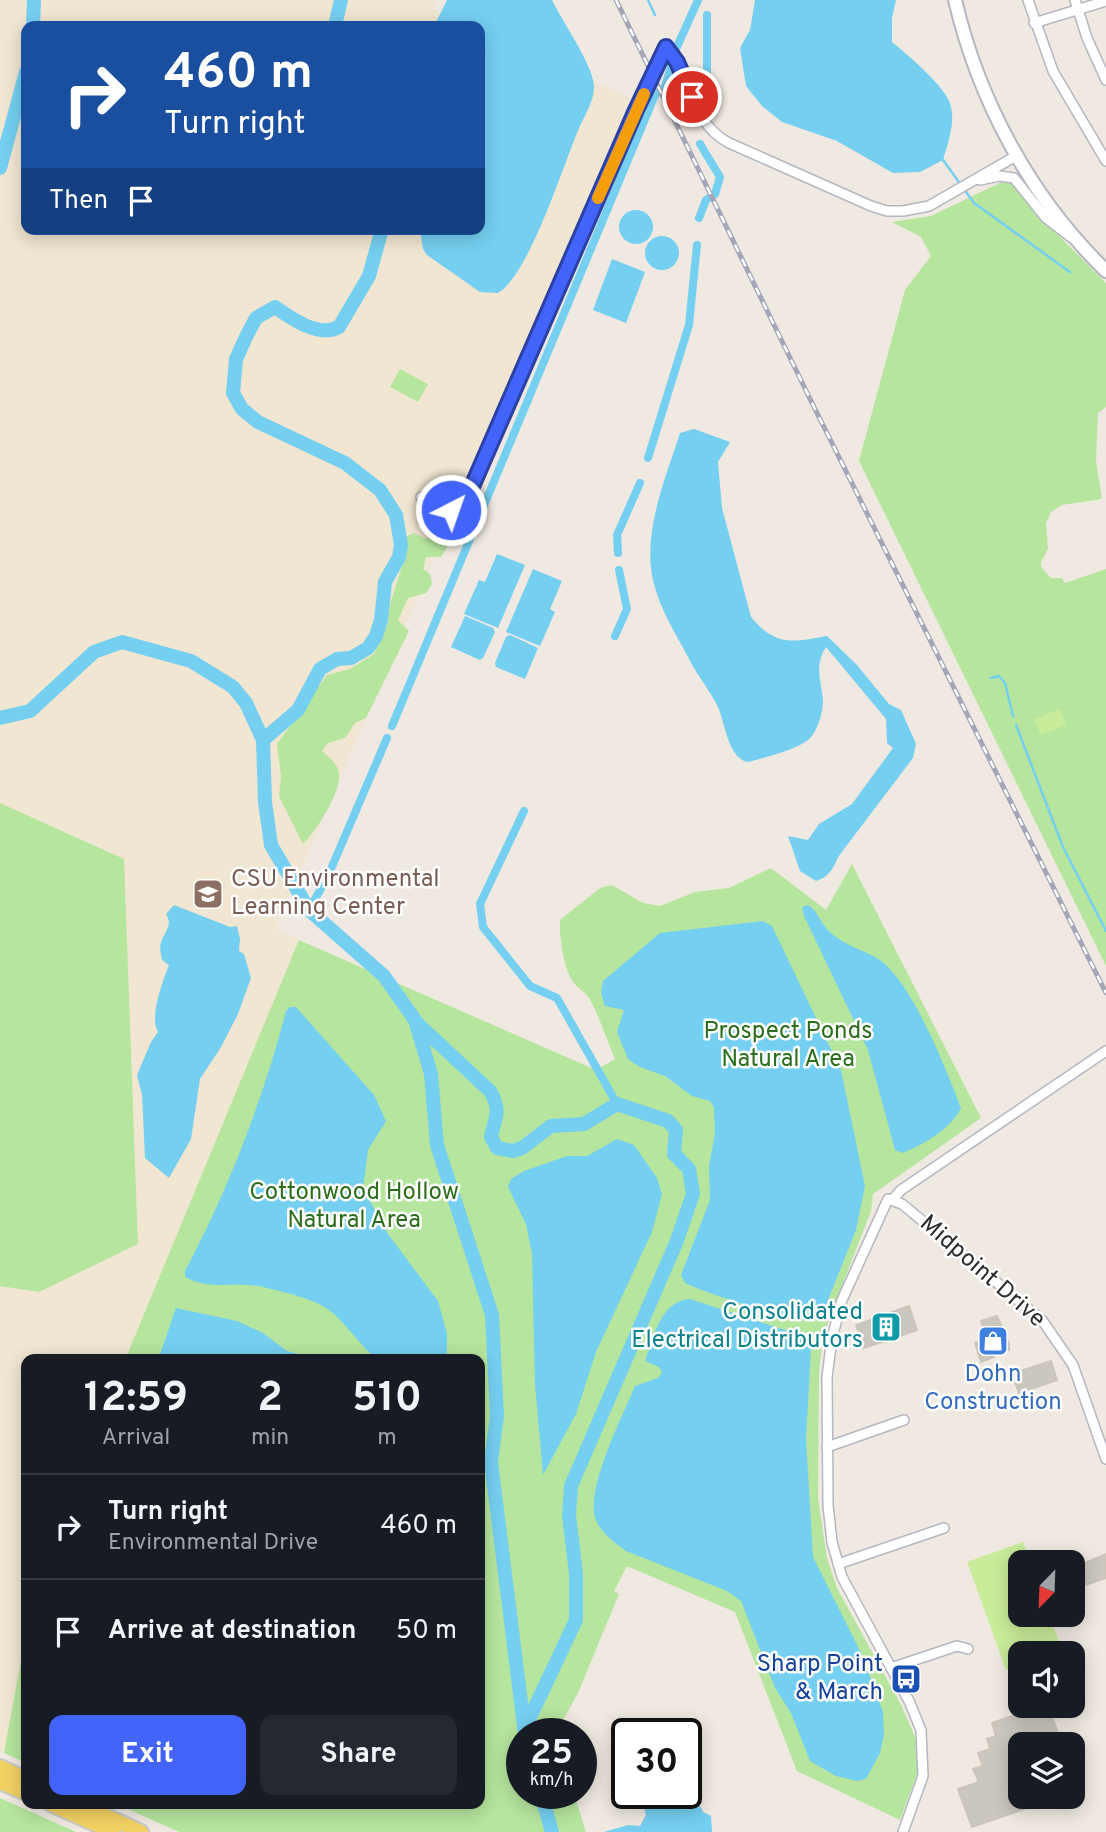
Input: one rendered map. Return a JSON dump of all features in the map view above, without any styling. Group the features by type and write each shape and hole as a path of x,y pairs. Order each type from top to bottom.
{"main road":[{"path":"955,0 974,65 996,118 1016,156 1050,206 1106,271"},
{"path":"0,1767 21,1777"},
{"path":"0,1782 21,1791"},
{"path":"62,1809 113,1832"},
{"path":"91,1809 141,1832"}],"street":[{"path":"1028,0 1053,71 1106,161"},
{"path":"1034,23 1076,5 1106,1"},
{"path":"1076,5 1106,80"},
{"path":"421,497 443,510 451,510 467,498 666,47 677,62 704,124 717,137 887,211 929,206 1016,156"},
{"path":"971,182 999,176 1014,178 1046,218 1080,244"},
{"path":"903,1832 921,1784 923,1742 915,1716 856,1606 838,1564 832,1542 828,1506 827,1377 832,1338 842,1300 888,1199 893,1199 901,1189 1106,1051"},
{"name":"Midpoint Drive","path":"893,1199 1026,1305 1048,1328 1073,1365 1106,1459"},
{"path":"827,1447 904,1420"},
{"path":"838,1564 944,1528"},
{"path":"891,1668 957,1646 968,1649"}],"shaded area":[{"name":"CSU Environmental Learning Center","path":"0,0 437,0 433,9 459,21 21,21 21,235 485,235 485,32 630,98 276,929 299,940 127,1354 21,1354 21,1660 4,1753 0,1751 0,1286 39,1292 138,1244 124,859 0,803"}],"green space":[{"path":"1006,180 1016,184 1045,222 1106,283 1106,407 1098,413 1096,461 1102,499 1062,505 1051,512 1046,523 1048,549 1041,567 1051,578 1062,578 1065,583 1106,569 1106,966 859,461 905,290 931,256 921,237 892,222 931,216"},
{"path":"400,369 428,384 418,402 390,387"},
{"path":"438,527 444,527 450,535 448,546 441,557 426,557 423,569 430,574 432,584 426,593 408,598 398,620 409,631 366,718 355,723 345,738 328,743 322,751 337,767 339,782 327,811 303,844 279,796 281,776 277,744 327,675 350,669 374,654 388,623 388,611 403,563 407,536 414,533 426,539"},
{"path":"1060,709 1066,725 1041,735 1034,719"},
{"path":"0,803 124,859 138,1244 39,1292 0,1286"},
{"path":"852,864 981,1118 873,1194 871,1211 823,1335 819,1373 818,1499 827,1558 837,1588 901,1705 916,1739 919,1769 900,1820 797,1771 735,1612 627,1566 614,1591 619,1594 578,1693 564,1718 506,1718 506,1809 579,1809 586,1832 179,1832 128,1809 485,1809 485,1354 127,1354 299,940 596,1070 615,1059 588,996 570,978 561,944 560,920 600,888 612,885 643,903 660,906 695,892 729,888 771,868 826,910"},
{"path":"1023,1542 1026,1550 1008,1550 1008,1628 1054,1628 1059,1641 1008,1641 1006,1670 967,1562"},
{"path":"21,1660 21,1761 4,1753"},
{"path":"0,1798 76,1832 0,1832"}],"water":[{"path":"447,0 552,0 583,55 592,77 593,97 545,216 522,264 510,282 498,293 480,292 427,255 423,249 421,235 485,235 485,21 436,21"},
{"path":"755,0 896,0 892,18 892,42 931,78 949,101 951,131 943,160 920,172 893,173 837,141 782,122 762,106 746,86 740,48 750,30"},
{"path":"636,210 648,215 653,227 648,239 636,244 624,239 619,227 624,215"},
{"path":"662,236 674,241 679,253 674,265 662,270 650,265 645,253 650,241"},
{"path":"612,259 645,272 626,323 593,310"},
{"path":"694,429 730,442 718,462 722,508 751,617 760,627 777,638 795,641 827,636 856,664 889,704 901,710 916,744 913,758 838,857 830,872 816,881 800,871 788,836 808,840 819,824 852,804 893,748 887,743 886,719 826,647 819,667 822,710 812,736 803,744 788,750 747,762 735,754 718,707 664,612 654,584 651,565 650,546 662,489 680,433"},
{"path":"497,554 525,565 498,628 464,614 479,580 485,582"},
{"path":"533,569 562,581 550,609 555,612 540,646 506,632"},
{"path":"465,616 493,628 495,632 480,660 451,647"},
{"path":"510,635 538,648 525,679 496,667 495,663 506,637"},
{"path":"174,905 230,927 237,926 239,951 244,954 251,978 238,1014 200,1079 191,1139 169,1178 145,1158 142,1095 137,1075 158,1032 156,1009 169,965 162,960 160,944 169,925 166,914"},
{"path":"808,905 831,933 880,960 897,978 909,994 929,1032 961,1108 943,1130 902,1153 895,1150 868,1050 804,916 802,907"},
{"path":"763,921 772,926 841,1070 865,1186 856,1230 826,1305 819,1314 809,1318 767,1311 685,1283 681,1275 710,1200 709,1166 715,1133 714,1108 710,1101 692,1096 665,1076 640,1067 628,1059 617,1032 624,1010 605,1006 601,993 603,981 660,933"},
{"path":"290,1007 296,1007 374,1095 386,1121 368,1150 363,1188 388,1234 438,1301 447,1333 447,1354 372,1354 336,1316 314,1302 253,1285 204,1284 185,1277 185,1271 216,1209 243,1144 267,1078 286,1011"},
{"path":"617,1139 634,1145 657,1178 662,1194 652,1232 596,1352 576,1414 543,1475 535,1384 532,1254 526,1224 508,1187 511,1179 524,1171 567,1156 587,1156"},
{"path":"690,1299 791,1332 806,1340 811,1348 806,1439 813,1557 862,1655 883,1712 884,1735 880,1753 866,1779 857,1781 836,1776 810,1761 791,1713 775,1688 741,1601 727,1591 626,1551 605,1533 596,1520 595,1491 600,1472 635,1386 658,1378 662,1373 659,1367 645,1361 655,1331 672,1306"},
{"path":"176,1308 237,1321 263,1333 287,1351 299,1354 160,1354"},
{"path":"644,1809 702,1809 711,1816 712,1832 604,1832 628,1825 640,1826 646,1815"}],"building":[{"name":"Consolidated Electrical Distributors","path":"909,1306 917,1330 864,1348 856,1325"},
{"name":"Dohn Construction","path":"997,1316 1009,1350 1003,1348 992,1351 994,1357 981,1362 975,1343 987,1339 981,1321"},
{"path":"1051,1361 1057,1380 1019,1393 1012,1374"},
{"path":"1106,1554 1106,1578 1085,1585 1085,1563"},
{"path":"1008,1718 1052,1718 1058,1732 1008,1732 1008,1809 1024,1809 972,1827 958,1789 979,1782 973,1769 983,1766 978,1753 990,1749 987,1739 996,1736 992,1723"}],"waterway":[{"path":"33,21 34,0"},
{"path":"336,21 341,0"},
{"path":"648,0 655,15"},
{"path":"392,726 655,95 665,87 676,49 698,0"},
{"path":"707,15 707,108"},
{"path":"0,168 21,90"},
{"path":"699,218 706,200 715,194 720,177 700,144"},
{"path":"943,160 974,203 1070,272"},
{"path":"263,740 298,710 320,669 337,659 351,658 368,648 376,636 381,620 385,582 399,557 401,545 396,515 380,490 345,463 258,422 242,409 233,393 236,359 256,318 275,307 297,322 314,329 331,330 339,327 369,276 380,235"},
{"path":"648,458 689,325 697,245"},
{"path":"618,553 617,535 640,483"},
{"path":"615,636 627,609 619,570"},
{"path":"0,718 30,711 94,652 122,642 191,661 233,687 246,703 263,740 265,802 271,845 309,910 384,976 415,1020 431,1074 437,1145 492,1315 497,1416 491,1462 523,1718"},
{"path":"991,678 999,676 1005,683 1013,716"},
{"path":"1016,725 1063,847 1106,931"},
{"path":"309,910 328,876 387,738"},
{"path":"524,811 480,904 483,927 530,986 557,998 617,1104"},
{"path":"417,1023 490,1091 497,1110 491,1137 497,1148 513,1151 522,1148 551,1126 584,1124 617,1104 668,1121 676,1130 674,1154 689,1169 693,1194 676,1243 571,1486 569,1515 576,1574 576,1620 530,1718"},
{"path":"545,1809 552,1832"}],"railway":[{"path":"616,0 814,407 1106,993"}],"slow traffic":[{"path":"598,198 644,94"}],"place":[{"name":"CSU Environmental Learning Center","path":"208,894"},
{"name":"Consolidated Electrical Distributors","path":"886,1327"},
{"name":"Dohn Construction","path":"993,1341"},
{"name":"Sharp Point & March","path":"906,1679"}],"route":[{"path":"451,510 467,498 666,47 677,62 692,97"}],"park label":[{"name":"Prospect Ponds Natural Area","path":"788,1046"},
{"name":"Cottonwood Hollow Natural Area","path":"354,1207"}]}
